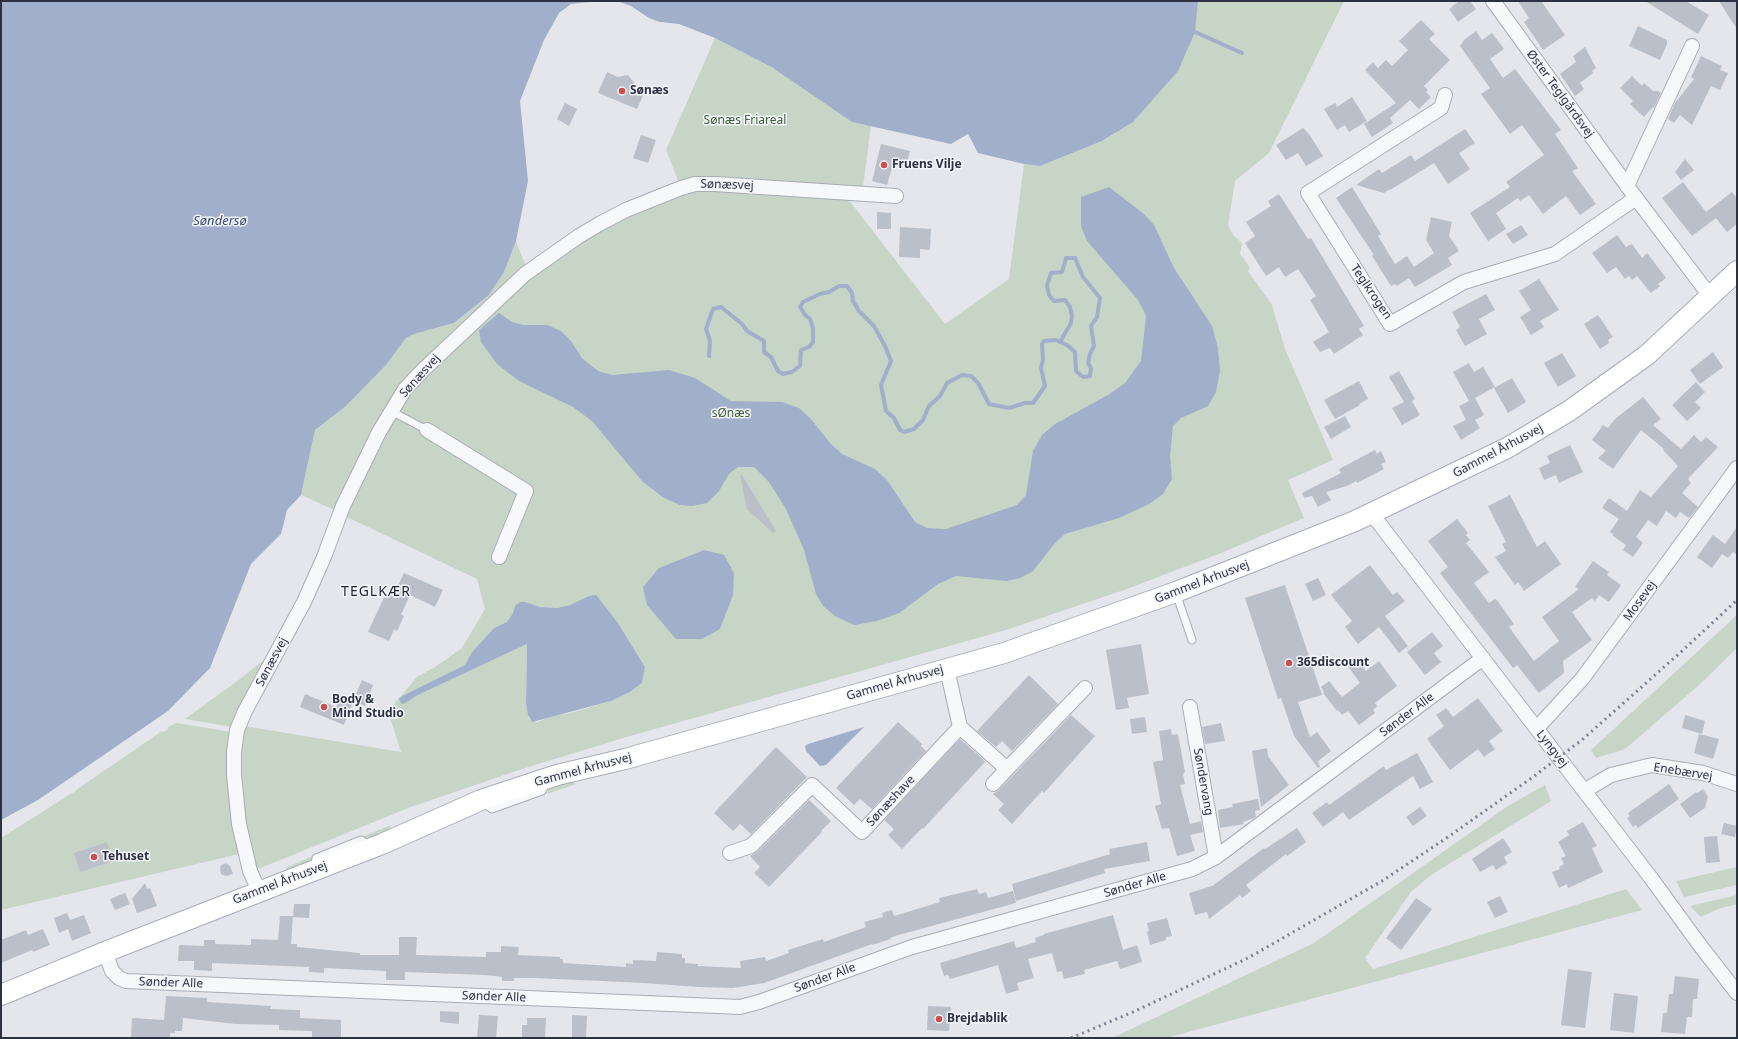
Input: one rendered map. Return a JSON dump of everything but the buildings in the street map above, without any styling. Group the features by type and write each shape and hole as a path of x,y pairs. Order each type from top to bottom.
{"street":[{"name":"Øster Teglgårdsvej","path":"1493,1 1627,186 1710,296"},
{"path":"1627,186 1692,46"},
{"name":"Teglkrogen","path":"1445,95 1441,108 1308,192 1390,324 1464,282 1555,254 1636,198"},
{"name":"Sønæsvej","path":"259,891 250,871 239,824 234,775 234,752 237,730 245,711 304,602 324,557 343,506 367,455 405,389 422,370 525,274 579,236 626,210 681,188 702,184 896,196"},
{"name":"Gammel Århusvej","path":"1,995 105,952 371,848 481,800 549,778 880,688 1042,640 1176,592 1372,514 1507,448 1555,420 1647,355 1737,271"},
{"path":"427,430 526,491 499,557"},
{"name":"Mosevej","path":"1536,728 1582,679 1737,468"},
{"name":"Lyngvej","path":"1372,514 1735,987"},
{"name":"Sønder Alle","path":"105,952 112,971 119,978 126,981 740,1007 759,1002 912,947 1192,869 1216,857 1483,658"},
{"path":"947,669 960,727 1007,769"},
{"path":"993,784 1085,688"},
{"name":"Søndervang","path":"1190,707 1216,857"},
{"name":"Sønæshave","path":"730,853 751,846 812,785 862,832 960,727"},
{"name":"Enebærvej","path":"1584,791 1611,775 1652,765 1703,773 1737,784"}],"lane":[{"path":"391,412 427,430"},
{"path":"1176,592 1192,640"}],"green space":[{"name":"sØnæs","path":"1196,1 1344,1 1269,153 1235,181 1228,225 1233,235 1242,243 1240,254 1250,268 1248,271 1272,305 1285,349 1333,460 1288,480 1304,518 1216,555 1127,589 1006,630 623,738 519,770 411,807 258,869 252,859 243,815 238,769 244,726 401,752 388,711 417,677 435,667 462,648 485,609 477,579 347,517 352,498 390,418 411,389 523,283 602,227 696,188 848,199 945,324 1009,279 1024,164 1040,166 1102,141 1116,133","holes":["589,596 618,623 645,667 642,683 630,692 611,701 574,712 552,716 537,722 529,719 526,704 527,644 418,695 404,704 404,695 465,665 472,652 494,628 507,622 513,613 515,606 526,602 540,607 557,608 570,605"]},
{"name":"sØnæs","path":"715,38 782,73 852,122 871,126 863,187 860,189 679,183 666,150"},
{"path":"516,241 526,267 407,381 337,511 301,495 315,430 346,406 386,365 406,338 414,334 454,323 489,295 504,272"},
{"path":"1737,615 1737,648 1699,685 1631,744 1623,750 1596,758 1591,750"},
{"path":"270,655 232,727 185,719 240,679"},
{"path":"177,723 231,732 239,854 1,910 1,838 72,793 73,794 76,790 162,731 163,732 168,729 168,727"},
{"path":"568,780 576,784 547,794 549,787"},
{"path":"1545,785 1551,801 1431,875 1411,892 1365,958 1373,969 1626,889 1642,910 1166,1038 1112,1038 1314,943 1508,806"},
{"path":"391,825 387,833 369,840 362,837"},
{"path":"313,856 310,864 292,871 285,868"},
{"path":"1737,867 1737,885 1684,897 1676,881"},
{"path":"1737,895 1737,904 1718,909 1701,917 1690,906"}],"water":[{"name":"Søndersø","path":"1,1 599,1 571,4 559,13 544,40 520,101 528,181 516,241 504,272 489,295 454,323 414,334 406,338 386,365 346,406 315,430 301,495 287,510 281,534 251,564 210,668 168,711 38,800 1,820"},
{"path":"617,1 1198,1 1195,32 1178,71 1133,122 1102,141 1040,166 1024,164 978,153 968,134 951,144 852,122 773,68 715,38 679,24 660,22 649,18 631,6"},
{"path":"1109,187 1144,214 1154,225 1174,268 1212,326 1218,348 1220,371 1216,392 1208,406 1181,418 1173,426 1170,456 1172,479 1163,494 1149,504 1119,518 1065,534 1055,543 1033,571 1020,578 1007,581 956,576 938,584 899,613 877,621 854,625 835,616 823,606 816,594 804,550 786,509 769,482 754,467 738,467 729,474 719,491 707,503 692,506 680,505 664,498 642,481 592,421 573,407 519,381 497,364 481,342 479,330 499,313 512,322 523,325 547,325 561,331 571,341 582,358 598,371 612,375 669,370 695,378 731,401 782,402 799,408 810,418 831,444 842,454 875,469 887,480 915,522 927,528 946,529 1017,505 1026,495 1033,451 1042,435 1055,424 1108,395 1125,383 1141,361 1146,316 1138,300 1087,241 1081,226 1081,197"},
{"path":"704,550 724,555 734,573 733,595 720,629 702,639 676,639 647,605 643,587 659,568"},
{"path":"596,595 618,623 645,667 642,683 630,692 611,701 532,722 528,715 526,704 527,644 418,695 404,704 401,703 399,699 404,695 465,665 472,652 494,628 507,622 513,613 515,606 520,602 526,602 540,607 557,608 570,605 589,596"},
{"path":"864,727 826,765 820,766 806,751 805,746 808,744"}],"waterway":[{"path":"1195,32 1242,53"},
{"path":"709,356 710,341 706,329 713,309 721,307 742,324 747,331 764,341 764,352 771,357 778,371 783,374 792,372 800,366 801,350 809,347 813,342 813,328 810,319 805,315 800,307 803,302 820,294 829,292 839,286 847,286 852,293 853,301 859,311 874,326 891,361 881,385 886,411 894,418 900,430 904,432 914,429 923,420 929,406 940,396 947,383 962,375 971,376 978,383 989,404 1009,408 1025,403 1033,403 1045,386 1041,368 1043,359 1042,344 1044,341 1056,340 1067,345 1075,352 1076,371 1083,377 1090,376 1091,368 1088,363 1094,346 1091,326 1097,317 1100,298 1083,277 1075,258 1066,258 1062,272 1051,273 1047,286 1049,295 1054,301 1065,300 1070,307 1072,316 1071,323 1060,342"}],"railway":[{"path":"1071,1038 1133,1012 1248,958 1382,881 1533,777 1583,739 1737,600"}],"place":[{"name":"Sønæs","path":"622,91"},
{"name":"Fruens Vilje","path":"884,165"},
{"name":"365discount","path":"1289,663"},
{"name":"Body & Mind Studio","path":"324,707"},
{"name":"Tehuset","path":"94,857"},
{"name":"Brejdablik","path":"939,1019"}],"district":[{"name":"TEGLKÆR","path":"376,592"}],"park label":[{"name":"Sønæs Friareal","path":"745,121"}]}
